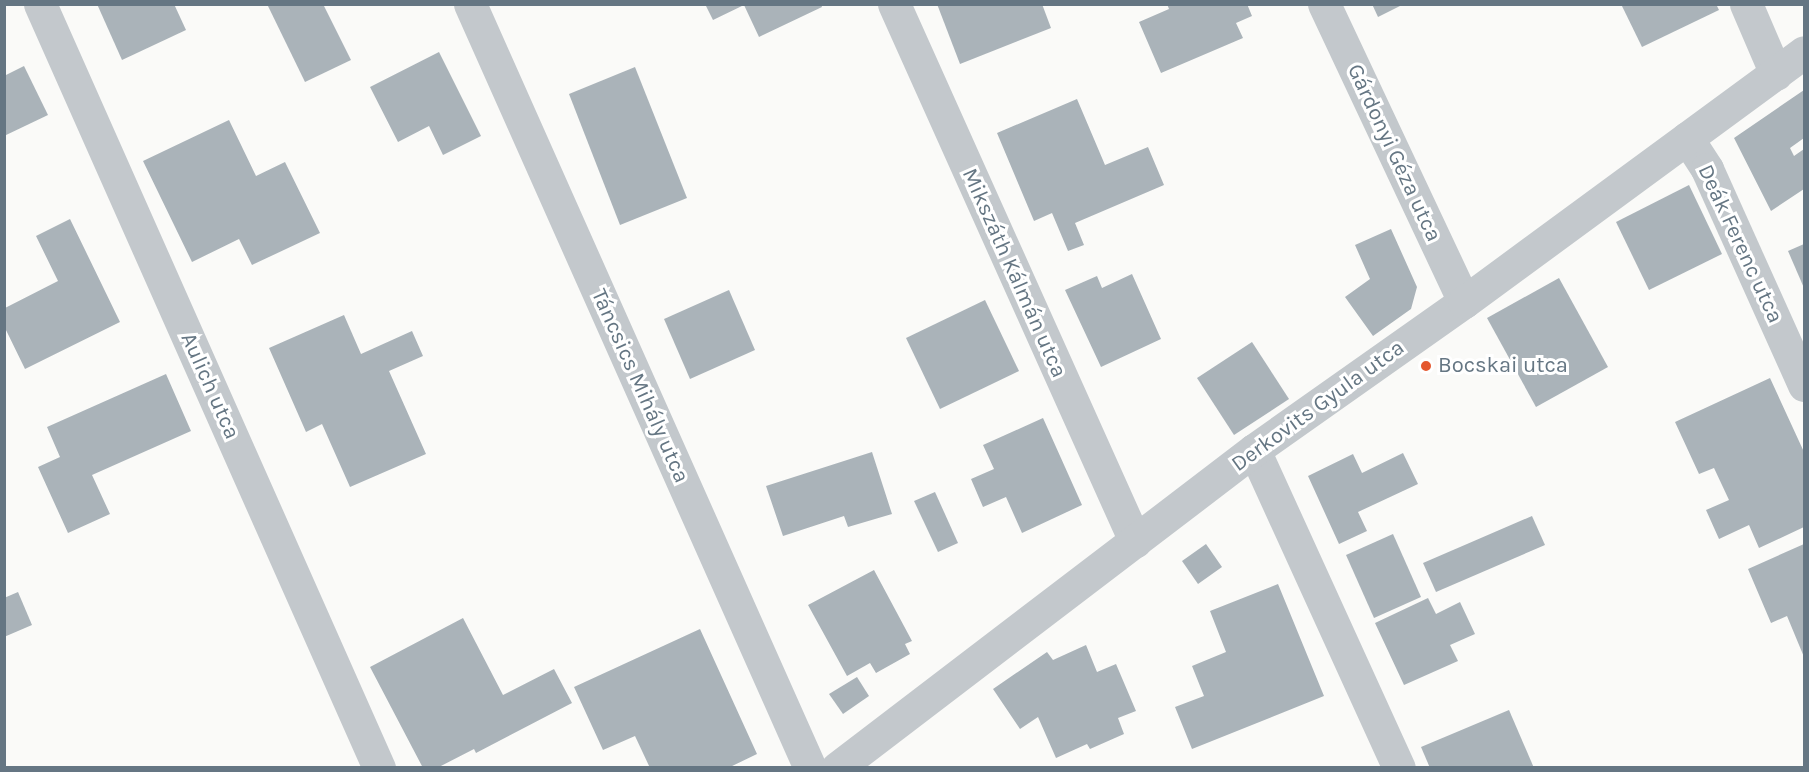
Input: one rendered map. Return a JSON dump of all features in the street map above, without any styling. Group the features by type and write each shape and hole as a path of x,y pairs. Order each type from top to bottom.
{"street":[{"name":"Aulich utca","path":"40,4 379,768"},
{"name":"Táncsics Mihály utca","path":"470,4 810,768"},
{"name":"Mikszáth Kálmán utca","path":"894,4 1135,541"},
{"name":"Gárdonyi Géza utca","path":"1324,4 1464,302"},
{"path":"1746,4 1776,74"},
{"name":"Derkovits Gyula utca","path":"837,768 1254,450 1464,302 1804,52"},
{"name":"Deák Ferenc utca","path":"1687,138 1707,169 1804,385"},
{"path":"1254,450 1400,768"}],"building":[{"path":"97,4 174,4 186,30 122,60"},
{"path":"267,4 323,4 351,60 305,82"},
{"path":"705,4 821,4 822,7 759,37 744,5 713,20"},
{"path":"937,4 1042,4 1051,28 960,64"},
{"path":"1167,4 1247,4 1252,16 1236,23 1243,38 1161,73 1139,22 1169,9"},
{"path":"1372,4 1404,4 1378,17"},
{"path":"1621,4 1716,4 1719,10 1642,47"},
{"path":"439,52 481,136 443,155 429,126 398,142 370,87"},
{"path":"24,66 48,115 4,136 4,76"},
{"path":"635,67 687,198 620,225 569,94"},
{"path":"1804,90 1804,138 1790,148 1794,156 1804,149 1804,189 1771,211 1734,138"},
{"path":"1077,99 1105,165 1148,147 1164,185 1075,223 1084,245 1068,251 1052,213 1034,221 997,133"},
{"path":"229,120 256,176 285,162 320,233 252,265 239,239 192,262 143,161"},
{"path":"1689,185 1722,254 1649,290 1616,222"},
{"path":"70,219 120,322 25,369 5,328 5,308 58,281 36,236"},
{"path":"1391,229 1417,287 1411,309 1373,336 1345,297 1370,279 1355,245"},
{"path":"1804,244 1804,288 1788,251"},
{"path":"1132,274 1161,339 1101,367 1065,290 1097,276 1102,288"},
{"path":"1559,278 1608,367 1536,407 1487,318"},
{"path":"729,290 755,350 690,379 664,319"},
{"path":"985,300 1019,371 940,409 906,338"},
{"path":"344,315 361,354 412,331 423,356 389,371 426,454 350,487 322,424 306,432 269,348"},
{"path":"1252,342 1289,399 1234,435 1197,378"},
{"path":"166,374 191,431 92,475 110,514 68,533 38,467 60,457 47,427"},
{"path":"1770,378 1804,452 1804,527 1759,548 1749,525 1719,539 1706,510 1729,500 1714,468 1699,474 1675,422"},
{"path":"1043,418 1082,505 1022,533 1006,497 983,507 971,479 994,469 983,445"},
{"path":"872,452 892,514 848,527 844,516 783,536 766,486"},
{"path":"1403,453 1418,484 1358,512 1367,531 1339,544 1308,476 1353,454 1362,473"},
{"path":"935,492 958,543 938,552 914,501"},
{"path":"1532,516 1545,545 1436,592 1423,563"},
{"path":"1393,534 1421,597 1374,618 1346,555"},
{"path":"1206,544 1222,567 1198,584 1182,561"},
{"path":"1804,544 1804,657 1787,616 1771,623 1748,569"},
{"path":"874,570 912,641 905,644 910,654 876,673 870,663 847,676 808,605"},
{"path":"1278,584 1324,696 1192,749 1175,707 1204,696 1192,666 1226,652 1210,611"},
{"path":"18,592 32,625 4,637 4,598"},
{"path":"1428,598 1436,614 1460,602 1475,634 1450,645 1458,661 1404,685 1375,623"},
{"path":"463,618 503,695 554,669 572,703 476,753 474,749 437,768 423,768 370,667"},
{"path":"700,629 757,754 728,768 650,768 635,736 603,750 574,687"},
{"path":"1086,645 1097,672 1116,664 1136,711 1118,718 1124,734 1090,749 1087,744 1056,758 1038,717 1020,729 993,689 1047,652 1053,660"},
{"path":"857,677 869,696 843,714 829,694"},
{"path":"1509,710 1534,768 1430,768 1421,747"}],"place":[{"name":"Bocskai utca","path":"1426,366"}]}
